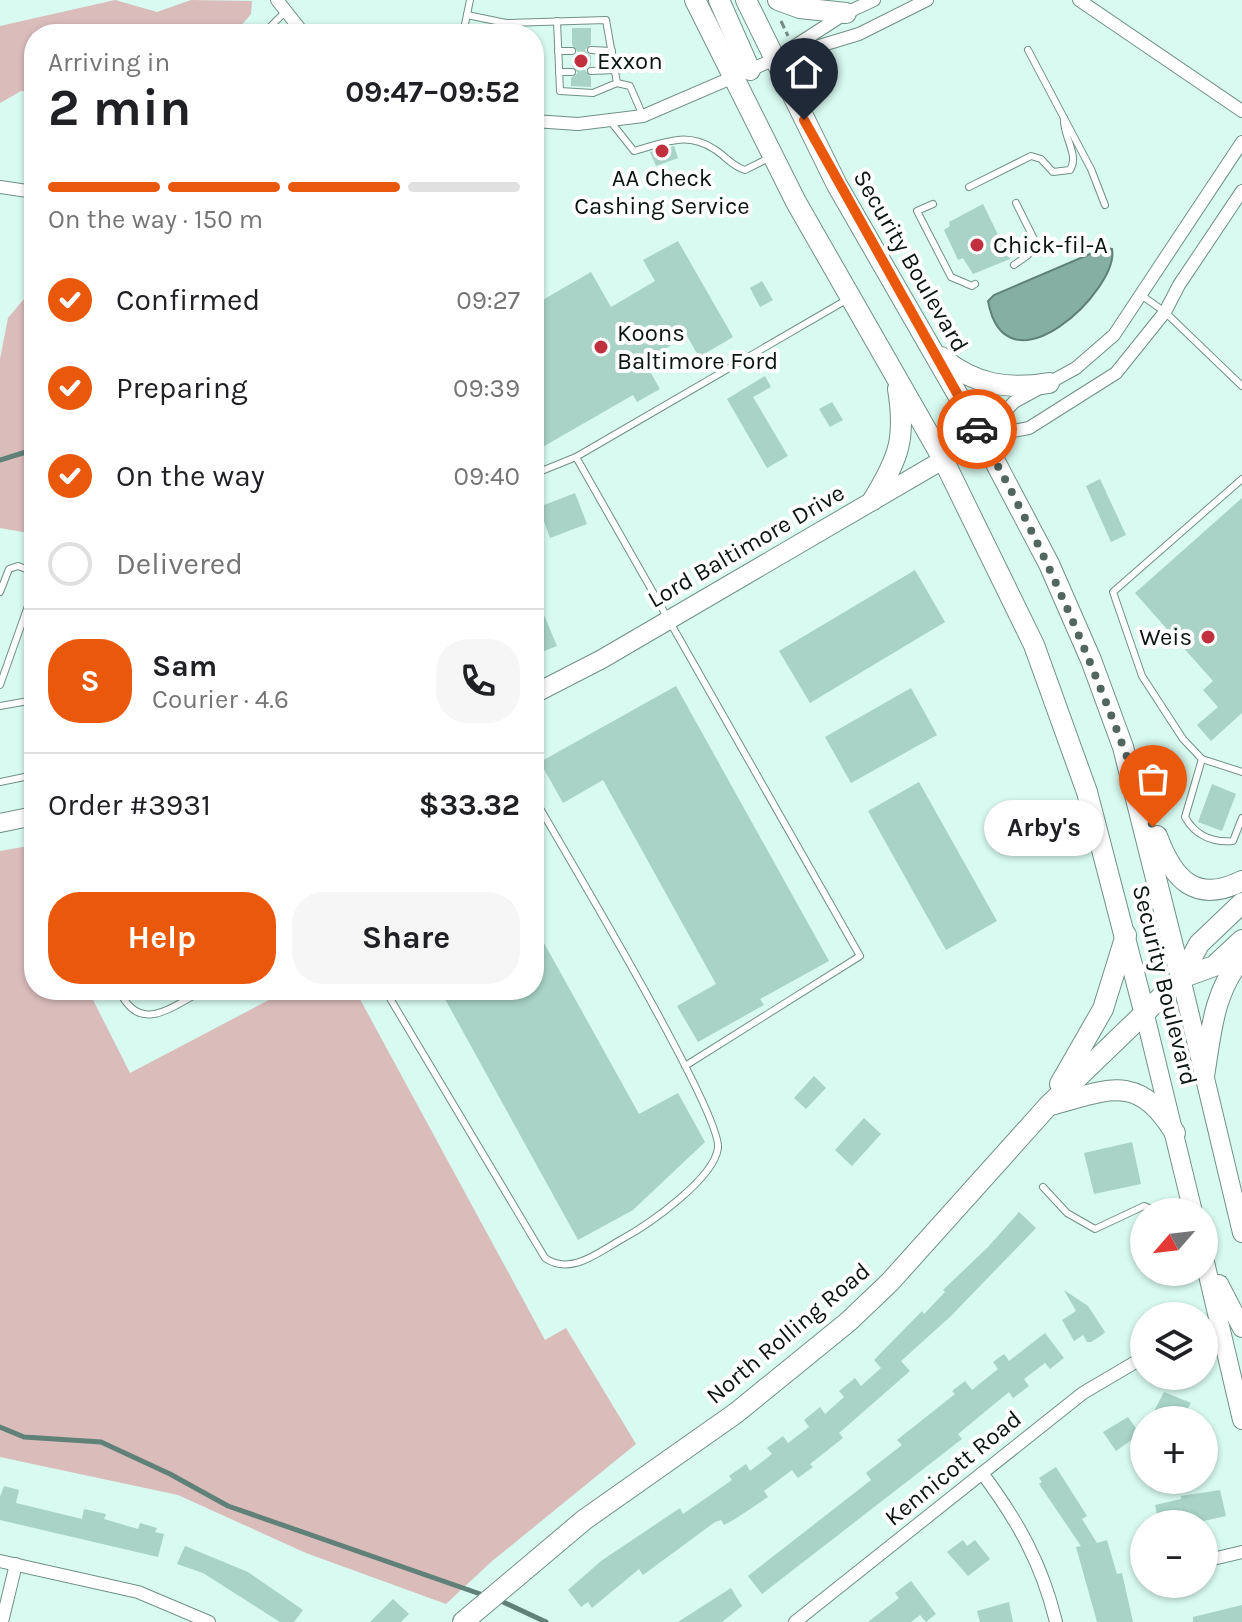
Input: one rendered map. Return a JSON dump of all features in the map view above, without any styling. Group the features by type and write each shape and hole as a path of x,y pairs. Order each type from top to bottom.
{"main road":[{"name":"Security Boulevard","path":"695,0 741,74 772,156 943,459 1006,584 1056,701 1087,792 1144,1011"},
{"path":"719,0 741,74"},
{"name":"Security Boulevard","path":"746,0 837,185 982,437 1049,564 1091,660 1123,747 1181,978"},
{"path":"778,7 846,13"},
{"path":"930,348 957,370 975,379 1019,388 1049,383"},
{"path":"873,500 901,449 903,419 897,377"},
{"path":"1123,747 1163,854 1181,878 1195,889 1207,892 1222,891 1242,881"},
{"name":"North Rolling Road","path":"470,1616 594,1512 789,1373 848,1322 890,1282 1048,1106 1181,978 1199,944 1242,903"},
{"path":"1048,1106 1103,1009 1126,935"},
{"name":"North Rolling Road","path":"1181,978 1214,966 1242,940"},
{"path":"1204,1076 1219,996 1228,975 1242,958"},
{"path":"1048,1106 1116,1088 1139,1093 1160,1109 1175,1133"}],"street":[{"path":"277,0 295,24"},
{"path":"773,60 846,13 874,0"},
{"path":"544,121 611,122 643,116 773,60 859,34 927,0"},
{"path":"1079,0 1242,111"},
{"name":"Lord Baltimore Drive","path":"544,688 670,619 982,437 1014,402 1098,353 1114,335 1242,142"},
{"path":"0,187 24,191"},
{"name":"Lord Baltimore Drive","path":"982,437 1029,428 1116,373 1165,312 1179,285 1242,191"},
{"path":"0,823 24,818"},
{"name":"Security Boulevard","path":"1181,978 1242,1233"},
{"name":"Security Boulevard","path":"1144,1011 1190,1198"},
{"path":"1218,1282 1242,1328"},
{"path":"1218,1350 1242,1420"},
{"name":"Kennicott Road","path":"796,1622 1083,1393 1130,1365"},
{"path":"982,1473 1026,1535 1040,1564 1056,1622"},
{"path":"1218,1558 1242,1552"},
{"path":"0,1561 138,1592 209,1622"},
{"path":"2,1622 16,1564"}],"lane":[{"path":"465,24 470,0"},
{"path":"273,24 285,12"},
{"path":"467,15 506,23 606,20 617,83"},
{"path":"557,21 560,91 593,93 617,83 630,86 643,116"},
{"path":"591,50 612,51"},
{"path":"1028,50 1091,169 1105,205"},
{"path":"558,51 572,51"},
{"path":"591,71 615,70"},
{"path":"559,72 572,72"},
{"path":"969,187 1031,156 1041,159 1053,172 1070,170 1074,158 1063,130 1064,118"},
{"path":"611,122 624,143 634,151 684,137 717,150 731,165 745,170 772,156"},
{"path":"1014,265 1028,255 1035,241 1016,203"},
{"path":"933,204 917,211 951,277 972,286 975,284"},
{"path":"1141,295 1165,312 1242,386"},
{"path":"544,470 576,457 851,297"},
{"path":"576,457 860,956 685,1066"},
{"path":"1242,479 1113,592 1142,676 1183,739 1202,759 1242,772"},
{"path":"0,592 9,569 18,566 24,568"},
{"path":"0,685 24,617"},
{"path":"0,706 24,702"},
{"path":"1202,759 1185,817 1192,830 1219,842 1233,841 1242,818"},
{"path":"0,782 24,777"},
{"path":"391,1000 545,1258 552,1263 577,1263 650,1223 706,1172 715,1158 716,1134 685,1066 544,816"},
{"path":"126,1000 133,1009 154,1016 185,1000"},
{"path":"1043,1187 1085,1227 1095,1229 1130,1213"}],"path":[{"path":"778,7 788,36"}],"shaded area":[{"path":"115,0 157,12 191,0 252,1 251,14 242,24 24,24 24,91 0,103 0,26"},
{"path":"1104,248 1112,249 1110,267 1099,288 1081,309 1060,326 1037,338 1016,339 999,328 988,301 994,295"},
{"path":"24,299 24,532 0,528 0,359 8,318"},
{"path":"24,847 24,1000 93,1000 130,1073 269,1000 360,1000 545,1340 566,1328 636,1444 491,1562 446,1604 306,1553 178,1495 0,1457 0,851"}],"building":[{"name":"Exxon","path":"572,28 591,28 591,44 585,50 591,56 591,65 585,70 591,77 591,87 571,86 571,78 578,73 572,66 572,57 578,52 572,45"},
{"path":"674,146 678,158 656,166 650,152"},
{"name":"Chick-fil-A","path":"983,204 1010,259 973,274 963,258 958,260 944,230 950,226 949,222"},
{"name":"Koons Baltimore Ford","path":"678,241 733,337 699,357 687,336 644,361 660,389 637,402 633,395 544,446 544,299 591,272 611,307 655,281 643,260"},
{"path":"762,281 773,300 760,307 750,288"},
{"path":"765,376 771,387 753,397 788,456 767,468 727,399"},
{"path":"832,402 843,420 830,427 819,409"},
{"path":"1100,479 1126,535 1111,542 1086,486"},
{"path":"575,493 587,524 550,538 544,521 544,505"},
{"name":"Weis","path":"1242,498 1242,713 1211,741 1197,725 1218,707 1203,690 1213,681 1135,593"},
{"path":"915,570 945,622 810,703 779,651"},
{"path":"544,615 557,646 544,651"},
{"path":"676,686 829,961 760,999 764,1005 698,1042 677,1006 716,984 603,780 563,803 544,769 544,760"},
{"path":"911,688 937,735 851,783 825,737"},
{"path":"919,782 997,921 946,950 868,811"},
{"path":"1212,784 1236,794 1222,831 1198,822"},
{"path":"544,943 639,1114 678,1093 705,1142 633,1210 578,1240 446,1000 544,1000"},
{"path":"814,1076 826,1088 806,1109 794,1098"},
{"path":"864,1118 881,1134 852,1166 835,1150"},
{"path":"1132,1142 1141,1184 1094,1194 1084,1153"},
{"path":"1019,1212 1036,1228 951,1316 901,1361 910,1371 839,1433 843,1438 810,1464 813,1467 798,1478 792,1470 764,1491 768,1497 735,1519 724,1525 721,1520 715,1522 643,1575 639,1569 592,1608 588,1602 581,1607 568,1590 601,1561 680,1508 683,1514 732,1480 729,1476 746,1464 750,1471 772,1454 767,1448 783,1436 788,1443 809,1427 804,1420 820,1407 825,1414 844,1397 839,1391 855,1378 861,1386 881,1368 874,1360 922,1311 924,1314 945,1292 943,1290"},
{"path":"1064,1290 1088,1306 1105,1332 1102,1335 1091,1342 1087,1342 1083,1335 1074,1341 1062,1320 1076,1311"},
{"path":"1045,1333 1064,1358 1050,1369 1045,1363 1024,1379 1029,1386 1013,1398 1009,1392 958,1434 962,1439 762,1594 748,1576 871,1480 866,1473 902,1445 897,1440 955,1394 952,1391 965,1381 972,1390 998,1369 993,1362 1004,1354 1009,1361"},
{"path":"1164,1392 1191,1403 1189,1406 1157,1406"},
{"path":"1128,1417 1130,1420 1130,1441 1116,1451 1103,1432"},
{"path":"1056,1467 1087,1516 1082,1519 1097,1543 1107,1540 1117,1574 1122,1573 1133,1622 1097,1622 1076,1547 1081,1546 1039,1484 1042,1482 1039,1478"},
{"path":"4,1486 19,1490 16,1503 82,1519 84,1509 106,1514 104,1519 138,1529 140,1523 157,1528 155,1532 164,1534 158,1557 0,1520 0,1497"},
{"path":"1218,1490 1226,1516 1218,1518 1218,1510 1156,1510 1155,1505 1181,1499 1181,1496 1218,1494"},
{"path":"963,1540 967,1546 975,1540 990,1559 968,1576 947,1552"},
{"path":"185,1546 248,1572 303,1610 294,1622 280,1622 203,1573 177,1564"},
{"path":"911,1581 936,1614 926,1622 920,1615 911,1622 868,1622 899,1598 895,1593"},
{"path":"731,1588 742,1606 722,1622 678,1622"},
{"path":"393,1599 409,1614 401,1622 370,1622"},
{"path":"1009,1602 1013,1622 980,1622 977,1611"},
{"path":"1242,1605 1242,1622 1193,1622 1193,1617"}],"waterway":[{"path":"0,460 24,453"},
{"path":"0,1427 24,1437 101,1442 170,1474 228,1506 486,1596"},
{"path":"499,1600 546,1622"}],"way so far":[{"path":"977,429 1049,564 1091,660 1153,827"}],"place":[{"name":"Exxon","path":"581,61"},
{"name":"AA Check Cashing Service","path":"662,151"},
{"name":"Chick-fil-A","path":"977,245"},
{"name":"Koons Baltimore Ford","path":"601,347"},
{"name":"Weis","path":"1208,637"},
{"name":"Arby's","path":"1153,827"}],"route":[{"path":"804,120 837,185 977,429"}]}
